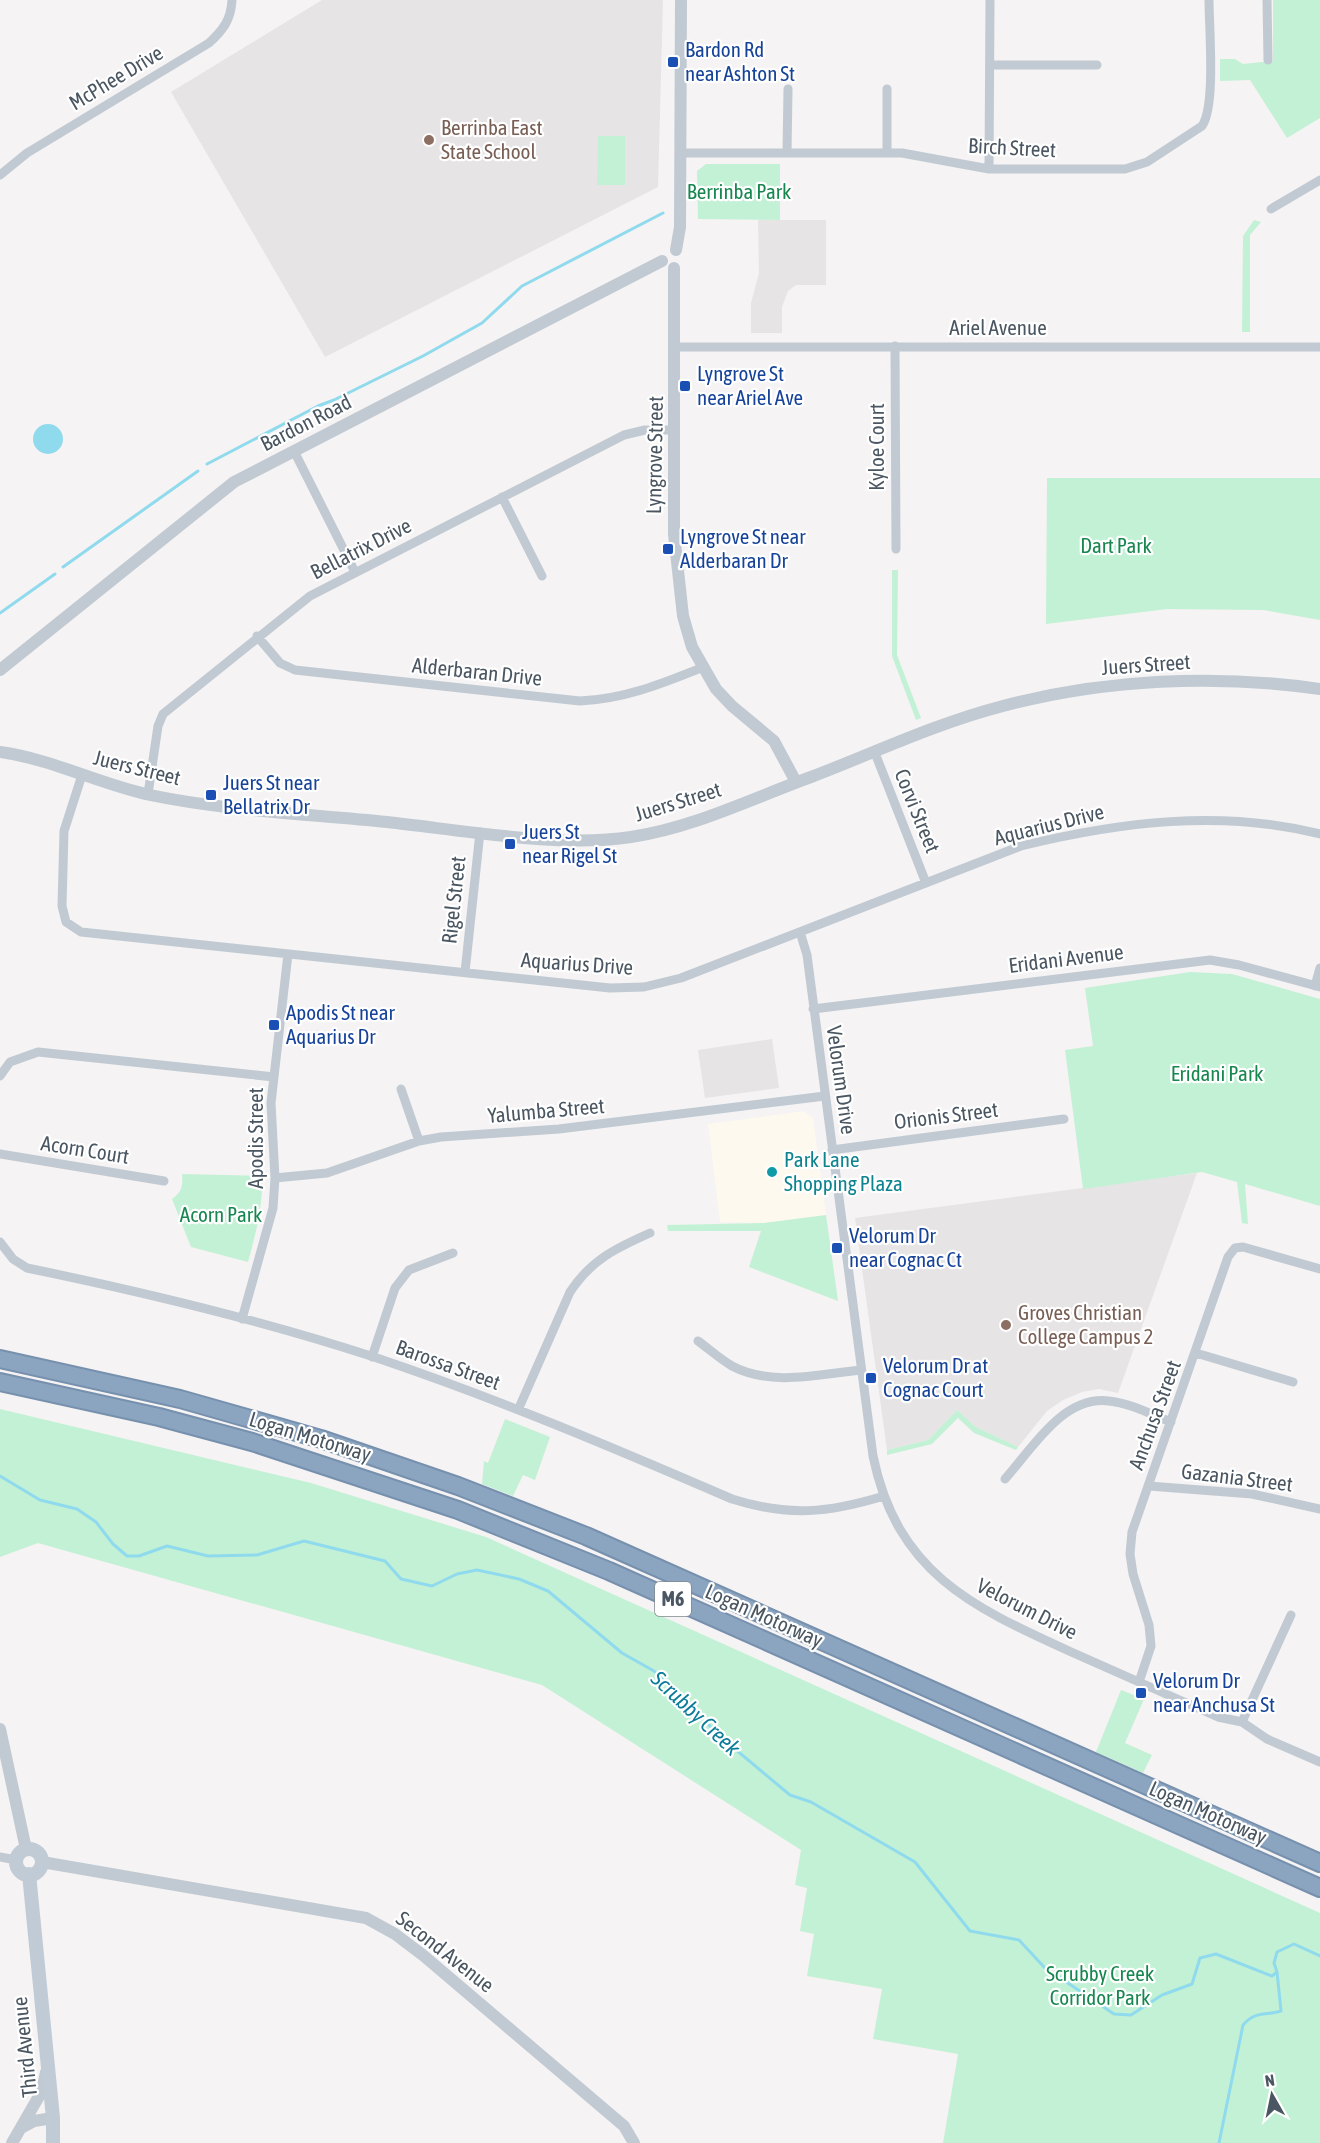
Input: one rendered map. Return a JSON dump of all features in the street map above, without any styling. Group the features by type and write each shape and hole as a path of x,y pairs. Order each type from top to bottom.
{"highway":[{"name":"Logan Motorway","path":"0,1359 180,1399 321,1439 458,1486 596,1540 1320,1863"},
{"name":"Logan Motorway","path":"0,1382 159,1417 252,1442 359,1475 469,1514 609,1571 1320,1888"}],"main road":[{"path":"26,1849 36,1851 42,1862 36,1872 29,1874 19,1870 16,1860 18,1855 26,1849"},
{"name":"Third Avenue","path":"29,1874 53,2118 53,2143"}],"street":[{"name":"McPhee Drive","path":"0,175 27,153 209,43 224,28 231,12 232,0"},
{"path":"676,250 667,250 662,261 665,266 674,268 680,264 681,258 676,250 680,227 681,0"},
{"path":"989,169 990,0"},
{"name":"Birch Street","path":"680,153 887,153 917,155 989,169 1131,168 1147,162 1202,126 1208,115 1209,0"},
{"path":"1267,0 1268,60"},
{"path":"991,65 1097,65"},
{"path":"787,153 788,89"},
{"path":"887,89 887,153"},
{"path":"1271,209 1320,180"},
{"name":"Bardon Road","path":"0,670 234,482 662,261"},
{"name":"Lyngrove Street","path":"674,268 676,347 674,534 683,616 701,668 732,706 777,745 796,782"},
{"name":"Kyloe Court","path":"895,346 896,549"},
{"name":"Ariel Avenue","path":"676,347 1320,347"},
{"name":"Bellatrix Drive","path":"148,794 158,726 163,714 257,636 310,596 624,435 645,430 675,430"},
{"path":"294,451 355,572"},
{"path":"502,497 542,576"},
{"name":"Alderbaran Drive","path":"257,636 280,663 296,670 580,701 610,699 640,692 701,668"},
{"name":"Juers Street","path":"0,752 37,759 148,794 191,801 573,840 634,837 693,821 1003,706 1105,687 1218,680 1320,689"},
{"name":"Corvi Street","path":"875,753 926,883"},
{"name":"Aquarius Drive","path":"82,775 63,839 62,906 66,922 70,927 88,933 610,988 644,987 681,978 1021,846 1116,827 1205,819 1252,823 1320,834"},
{"name":"Rigel Street","path":"465,972 480,832"},
{"name":"Velorum Drive","path":"800,932 807,955 873,1455 884,1496 911,1546 930,1570 958,1594 1007,1623 1218,1717 1242,1722 1267,1738 1320,1762"},
{"name":"Apodis Street","path":"242,1319 268,1232 275,1178 271,1117 288,954"},
{"name":"Eridani Avenue","path":"813,1009 1210,960 1239,965 1318,986"},
{"path":"1318,986 1320,968"},
{"path":"0,1076 10,1062 38,1052 274,1077"},
{"path":"401,1089 419,1141"},
{"name":"Yalumba Street","path":"275,1178 327,1173 419,1141 560,1129 825,1096"},
{"name":"Orionis Street","path":"832,1149 1064,1119"},
{"name":"Acorn Court","path":"0,1154 164,1181"},
{"path":"518,1410 570,1292 580,1276 610,1251 650,1233"},
{"name":"Barossa Street","path":"0,1242 13,1259 27,1268 139,1292 372,1357 582,1434 732,1499 756,1507 812,1512 846,1507 884,1496"},
{"name":"Anchusa Street","path":"1139,1682 1151,1646 1149,1625 1132,1574 1130,1554 1132,1532 1228,1257 1235,1248 1243,1247 1320,1269"},
{"path":"372,1357 395,1288 409,1270 453,1253"},
{"path":"698,1341 732,1366 764,1376 784,1378 861,1370"},
{"path":"1196,1353 1293,1382"},
{"path":"1005,1479 1052,1425 1081,1404 1095,1400 1111,1401 1171,1422"},
{"name":"Gazania Street","path":"1149,1486 1252,1494 1320,1509"},
{"path":"1242,1722 1291,1615"},
{"path":"0,1730 26,1849"},
{"path":"0,1857 16,1860"},
{"name":"Second Avenue","path":"42,1862 366,1918 395,1934 424,1956 624,2126 634,2143"},
{"path":"12,2143 42,2091 47,2068"},
{"path":"20,2129 34,2121 53,2118"}],"shaded area":[{"name":"Berrinba East State School","path":"322,0 663,0 658,187 325,357 171,92"},
{"path":"758,220 826,220 826,285 796,285 788,291 782,307 782,333 751,333 751,303 759,273"},
{"path":"772,1039 779,1088 705,1098 698,1050"},
{"path":"804,1111 813,1118 826,1215 764,1223 720,1222 708,1124"},
{"name":"Groves Christian College Campus 2","path":"1197,1173 1118,1393 1099,1389 1082,1392 1063,1400 1047,1411 1018,1447 976,1427 957,1410 928,1440 887,1450 855,1218"}],"green space":[{"path":"1273,0 1320,0 1320,118 1287,138 1250,80 1220,81 1220,59 1235,59 1243,64 1273,61"},
{"path":"598,136 625,136 625,185 597,185"},
{"name":"Berrinba Park","path":"706,164 780,164 780,220 698,219 697,171"},
{"path":"1254,220 1261,222 1250,235 1250,332 1242,332 1243,236"},
{"name":"Dart Park","path":"1047,478 1320,478 1320,620 1263,610 1167,609 1046,624"},
{"path":"892,570 898,570 897,655 921,718 916,720 892,656"},
{"name":"Eridani Park","path":"1190,972 1232,974 1320,999 1320,1206 1245,1184 1248,1224 1242,1223 1237,1182 1202,1172 1083,1189 1065,1050 1093,1046 1085,988"},
{"name":"Acorn Park","path":"182,1174 262,1176 260,1209 248,1262 191,1247 172,1199 181,1188"},
{"path":"826,1215 838,1301 749,1267 761,1231 668,1231 667,1225 764,1223"},
{"name":"Scrubby Creek Corridor Park","path":"0,1409 311,1483 486,1537 1320,1913 1320,2143 943,2143 958,2054 873,2039 882,1989 807,1976 814,1934 800,1931 807,1888 795,1885 801,1850 542,1685 38,1543 0,1557"},
{"path":"957,1410 976,1427 1018,1447 1016,1450 974,1433 958,1418 932,1444 887,1455 887,1450 928,1440"},
{"path":"505,1419 550,1437 535,1480 523,1475 513,1496 482,1484 484,1461 488,1463"},
{"path":"1121,1690 1144,1699 1125,1743 1152,1755 1143,1773 1096,1752"}],"water":[{"path":"48,424 59,428 63,439 59,450 48,454 37,450 33,439 37,428"}],"waterway":[{"path":"207,464 318,406 423,356 482,323 522,286 663,213"},
{"path":"63,567 198,471"},
{"path":"0,613 55,574"},
{"name":"Scrubby Creek","path":"0,1476 40,1500 77,1509 96,1522 113,1544 127,1556 139,1556 167,1546 208,1556 257,1555 304,1541 385,1561 401,1579 432,1586 457,1574 477,1570 519,1579 548,1591 622,1653 654,1671 723,1739 790,1795 811,1802 915,1862 970,1931 1019,1940 1044,1967 1114,2014 1131,2015 1162,1995 1192,1984 1200,1958 1216,1954 1272,1976 1277,1972 1274,1963 1277,1952 1294,1944 1320,1956"},
{"path":"1219,2143 1243,2025 1257,2015 1281,2011 1277,1972"}],"place":[{"name":"Bardon Rd near Ashton St","path":"673,62"},
{"name":"Berrinba East State School","path":"429,140"},
{"name":"Lyngrove St near Ariel Ave","path":"685,386"},
{"name":"Lyngrove St near Alderbaran Dr","path":"668,549"},
{"name":"Juers St near Bellatrix Dr","path":"211,795"},
{"name":"Juers St near Rigel St","path":"510,844"},
{"name":"Apodis St near Aquarius Dr","path":"274,1025"},
{"name":"Park Lane Shopping Plaza","path":"772,1172"},
{"name":"Velorum Dr near Cognac Ct","path":"837,1248"},
{"name":"Groves Christian College Campus 2","path":"1006,1325"},
{"name":"Velorum Dr at Cognac Court","path":"871,1378"},
{"name":"Velorum Dr near Anchusa St","path":"1141,1693"}]}
